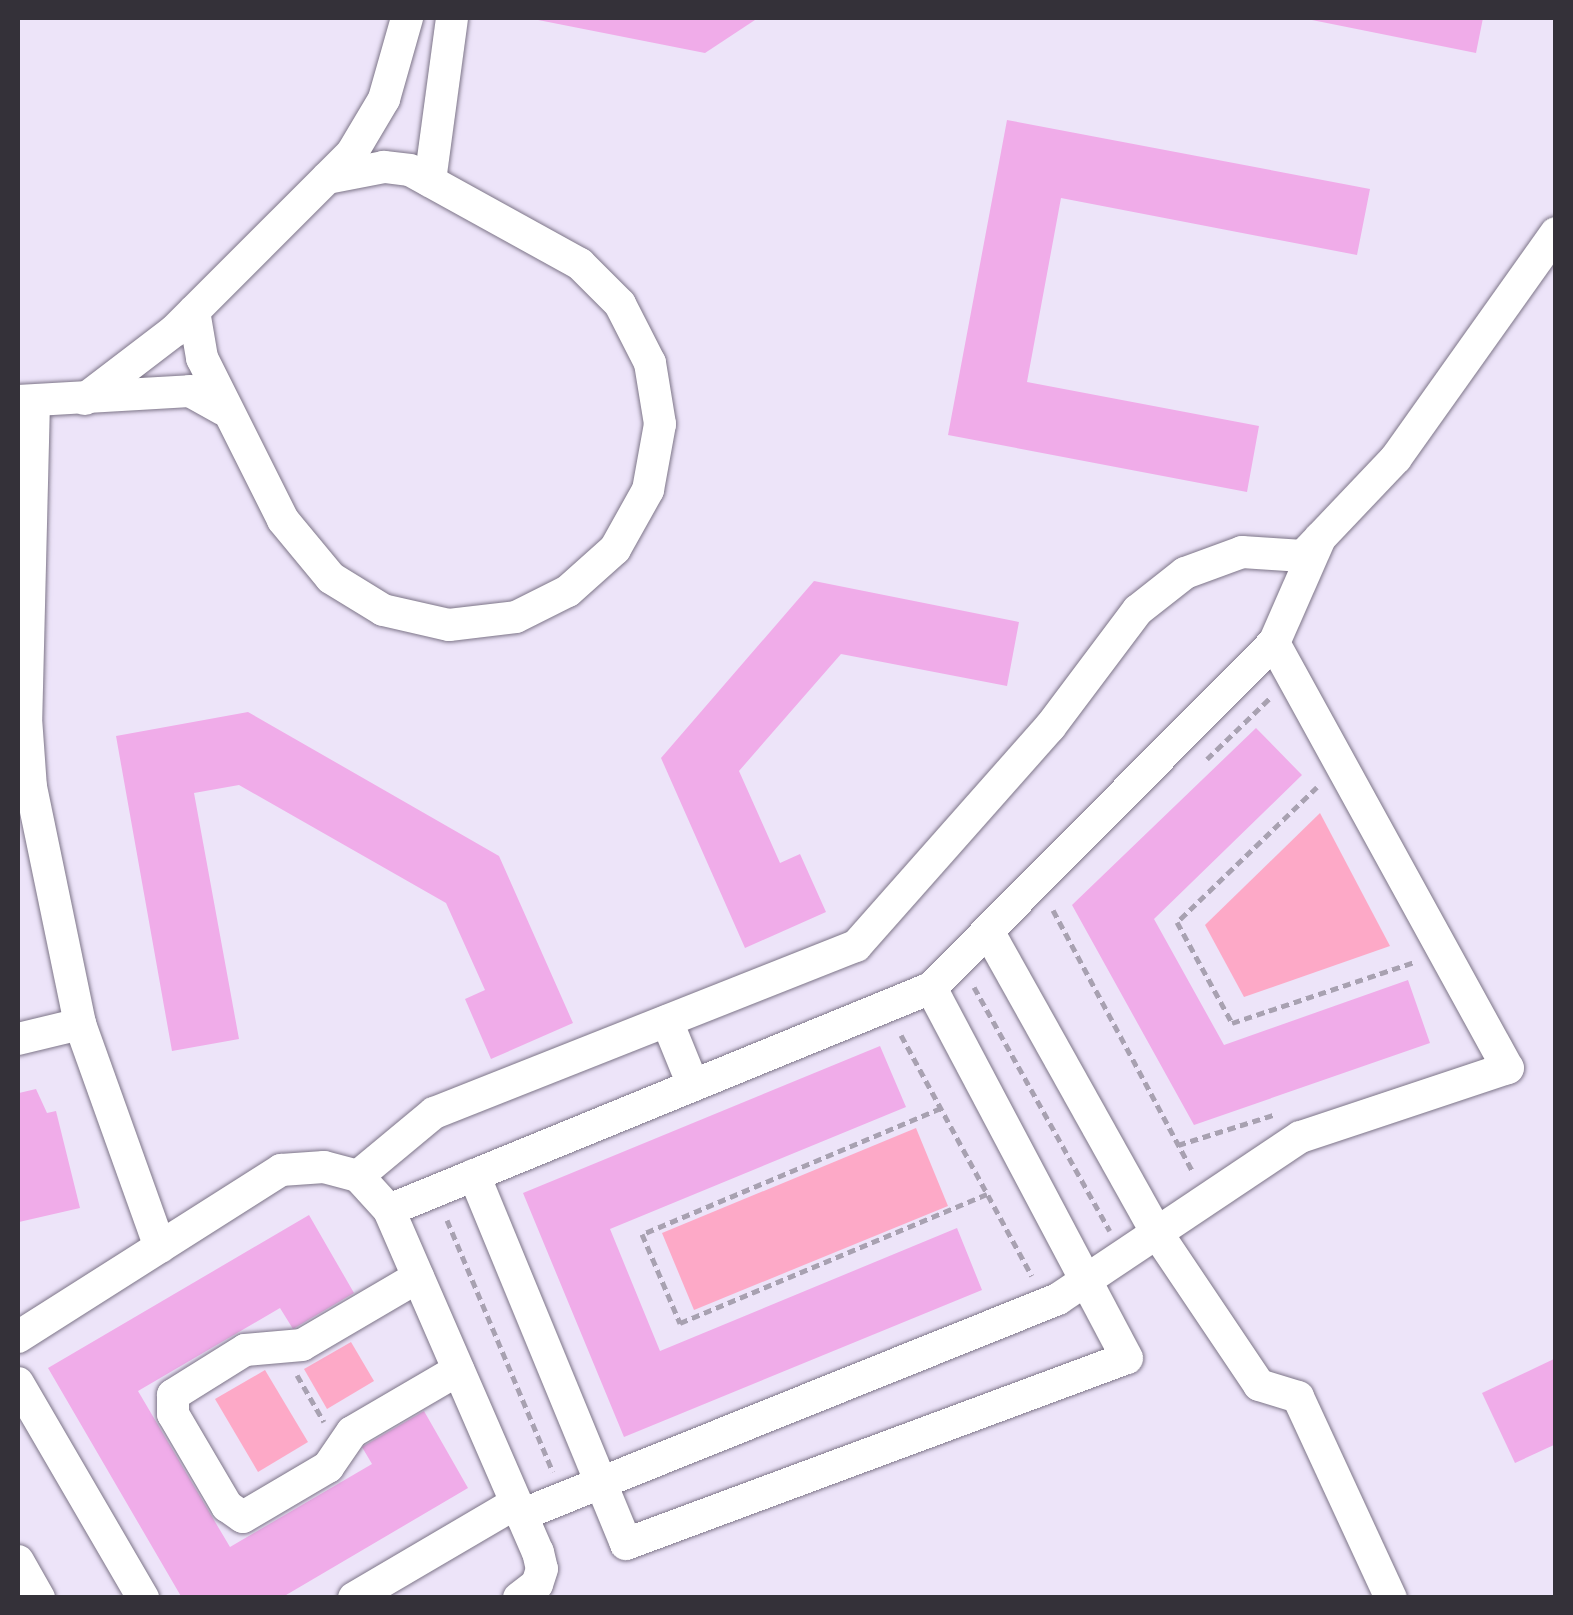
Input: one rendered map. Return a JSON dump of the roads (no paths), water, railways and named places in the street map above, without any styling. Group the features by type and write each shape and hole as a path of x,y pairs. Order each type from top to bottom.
{"street":[{"path":"85,399 194,311 352,153 384,100 408,18"},
{"path":"430,182 452,18"},
{"path":"194,311 202,358 283,520 331,578 384,610 449,625 516,616 568,591 615,549 648,490 660,424 650,363 620,304 580,264 430,182 384,167 326,178"},
{"path":"358,1176 434,1113 856,946 1050,727 1138,610 1185,572 1242,552 1303,556 1396,458 1556,233"},
{"path":"160,1246 80,1024 31,787 22,679 26,401 190,391 224,408"},
{"path":"389,1210 931,988 1274,643 1320,538"},
{"path":"354,1598 519,1509 601,1483 1058,1299 1081,1268 1150,1221 1300,1137 1508,1068 1274,643"},
{"path":"988,931 1150,1221 1259,1385 1298,1396 1391,1598"},
{"path":"474,1175 626,1544 1127,1358 931,988"},
{"path":"667,1020 694,1085"},
{"path":"18,1039 80,1024"},
{"path":"18,1337 281,1170 324,1167 358,1176 389,1210 519,1509 542,1570 537,1584 519,1598"},
{"path":"418,1277 302,1345 282,1350 244,1350 180,1388 170,1404 174,1414 227,1506 244,1517 320,1474 338,1446 458,1370"},
{"path":"18,1384 143,1598"},
{"path":"18,1562 39,1598"}]}
